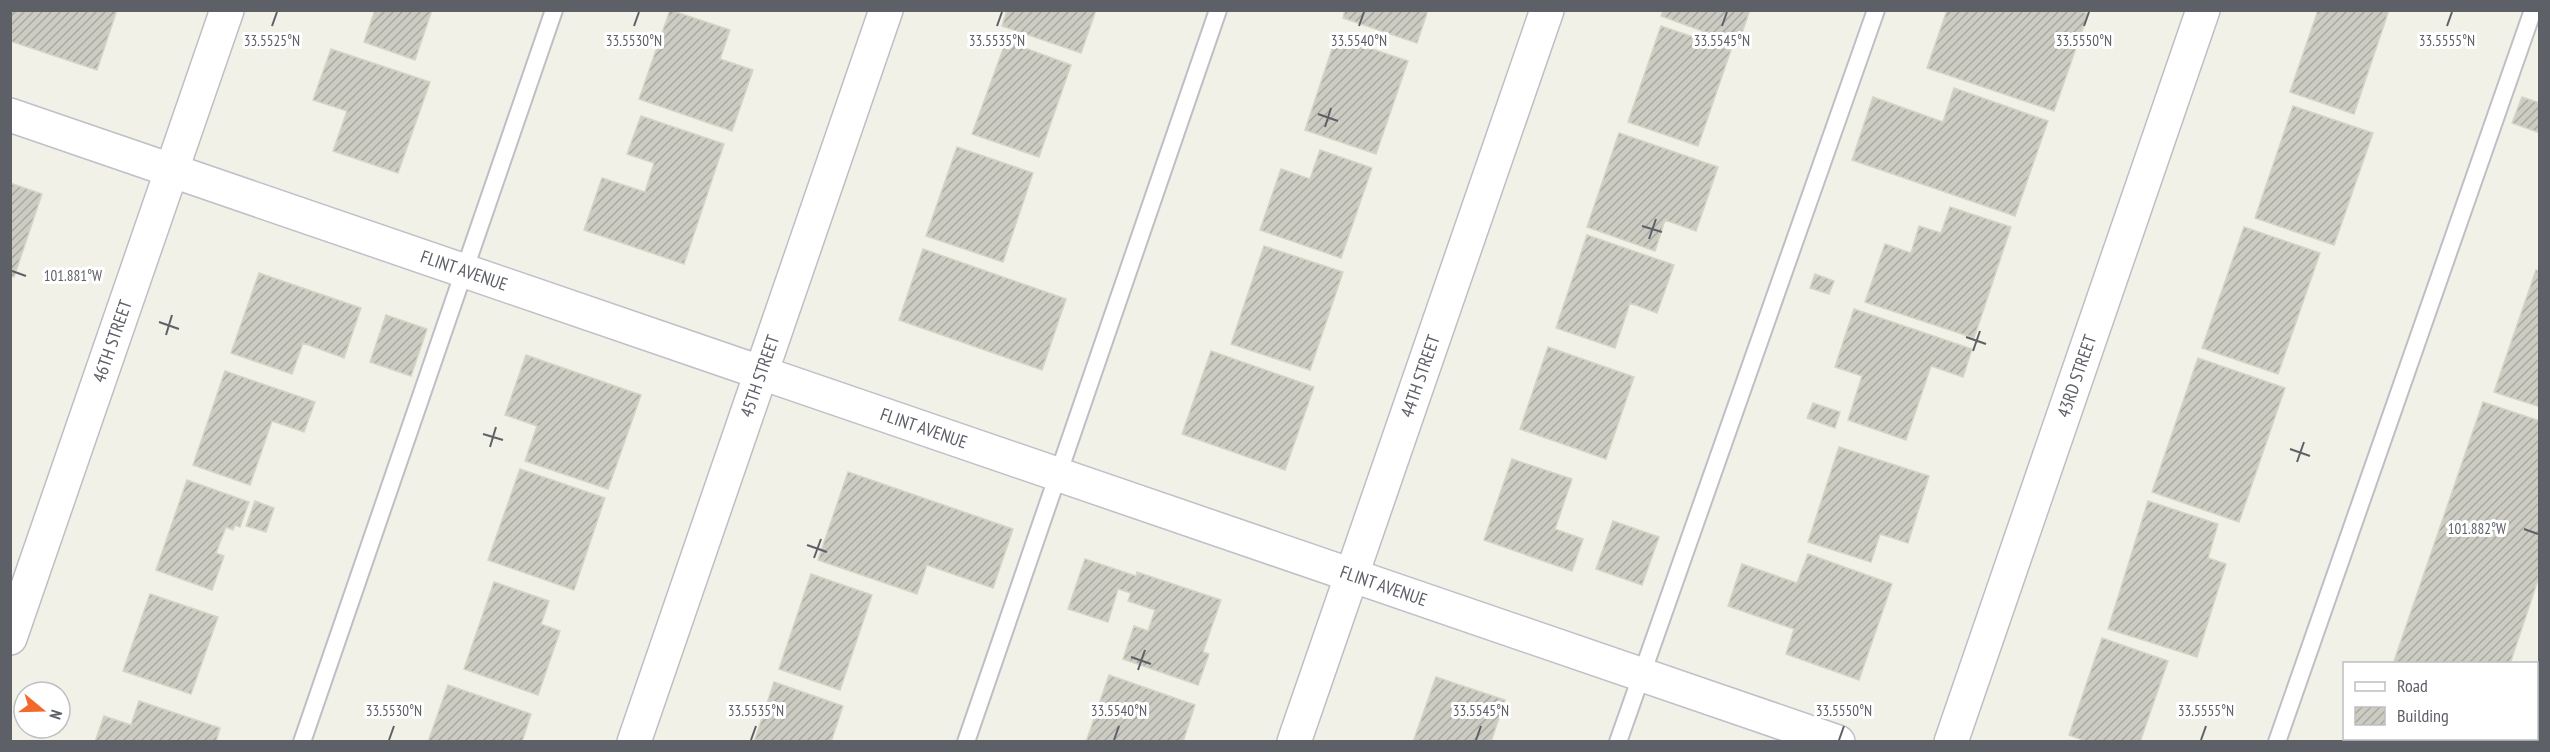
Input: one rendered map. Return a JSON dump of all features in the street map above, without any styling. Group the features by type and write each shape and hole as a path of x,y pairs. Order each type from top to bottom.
{"street":[{"name":"46TH STREET","path":"10,638 226,10"},
{"name":"45TH STREET","path":"634,741 886,10"},
{"name":"44TH STREET","path":"1294,741 1547,10"},
{"name":"43RD STREET","path":"1951,741 2203,10"},
{"name":"FLINT AVENUE","path":"10,115 1838,741"}],"lane":[{"path":"302,741 554,10"},
{"path":"966,741 1218,10"},
{"path":"1618,741 1875,10"},
{"path":"2277,741 2533,10"}],"building":[{"path":"10,10 117,10 97,70 10,41"},
{"path":"375,10 432,10 415,60 364,42"},
{"path":"670,10 730,30 720,59 753,70 732,131 639,99"},
{"path":"1007,10 1096,10 1081,53 1002,26"},
{"path":"1345,10 1428,10 1417,43 1343,18"},
{"path":"1663,10 1750,10 1738,44 1661,16"},
{"path":"1947,10 2079,10 2088,14 2054,111 1927,68"},
{"path":"2318,10 2389,10 2354,114 2290,92"},
{"path":"1661,26 1731,50 1698,146 1628,122"},
{"path":"1336,37 1408,61 1376,154 1305,130"},
{"path":"1006,41 1071,65 1039,157 972,134"},
{"path":"331,49 430,82 398,173 333,151 347,111 313,100"},
{"path":"1954,88 2048,121 2015,216 1852,160 1873,97 1943,122"},
{"path":"2522,97 2540,103 2540,133 2512,123"},
{"path":"2293,106 2373,133 2334,245 2255,218"},
{"path":"641,116 724,144 684,264 584,230 602,178 645,192 654,163 627,154"},
{"path":"1619,133 1718,167 1696,231 1665,220 1655,251 1587,227"},
{"path":"957,147 1033,173 1003,262 926,236"},
{"path":"1320,150 1372,168 1341,258 1260,230 1281,169 1310,179"},
{"path":"10,183 42,194 14,277 10,276"},
{"path":"1950,207 2011,227 1974,338 1865,302 1885,244 1911,253 1919,226 1941,233"},
{"path":"2244,227 2320,253 2278,374 2202,348"},
{"path":"1587,235 1674,265 1657,313 1630,303 1615,348 1556,328"},
{"path":"1264,246 1343,272 1310,370 1231,344"},
{"path":"923,249 1066,299 1042,370 899,320"},
{"path":"2536,270 2540,271 2540,407 2494,392"},
{"path":"259,273 361,308 344,358 303,343 292,374 231,353"},
{"path":"1815,274 1834,281 1829,294 1810,288"},
{"path":"1854,309 1972,349 1963,377 1931,366 1906,440 1848,420 1862,376 1835,367"},
{"path":"386,315 427,329 411,376 370,362"},
{"path":"1548,347 1634,377 1606,459 1520,429"},
{"path":"1211,351 1314,387 1285,470 1182,434"},
{"path":"526,355 641,395 608,489 525,461 537,426 505,415"},
{"path":"2198,358 2285,388 2239,522 2152,492"},
{"path":"225,371 315,402 304,432 272,421 250,485 193,465"},
{"path":"2483,402 2540,421 2540,574 2511,662 2394,662"},
{"path":"1813,403 1840,412 1835,428 1807,418"},
{"path":"1839,447 1929,476 1908,543 1880,534 1871,562 1808,542"},
{"path":"1512,459 1572,479 1555,529 1583,539 1572,571 1484,540"},
{"path":"520,469 605,498 574,590 488,560"},
{"path":"848,472 1013,529 993,588 927,565 917,594 818,560"},
{"path":"187,480 249,502 240,527 235,525 233,530 226,527 216,553 224,556 212,590 156,570"},
{"path":"255,501 274,508 266,532 246,526"},
{"path":"2148,501 2218,524 2208,558 2226,564 2197,657 2108,629"},
{"path":"1613,521 1659,537 1642,585 1596,569"},
{"path":"1808,554 1892,584 1859,680 1786,654 1794,629 1728,606 1742,564 1797,583"},
{"path":"1085,559 1136,576 1137,572 1221,600 1203,652 1209,654 1198,685 1123,659 1134,626 1148,631 1155,610 1128,601 1131,593 1118,589 1108,622 1068,609"},
{"path":"811,574 872,595 840,690 779,669"},
{"path":"494,582 549,601 541,624 560,631 538,695 464,669"},
{"path":"150,594 218,617 191,694 123,671"},
{"path":"2102,638 2168,661 2140,742 2088,742 2069,735"},
{"path":"1109,675 1195,705 1183,742 1086,742"},
{"path":"1436,677 1505,700 1491,742 1413,742"},
{"path":"774,682 843,706 831,742 754,742"},
{"path":"448,685 531,714 522,742 428,742"},
{"path":"139,701 220,728 216,742 95,742 104,716 131,725"},
{"path":"2394,740 2427,740 2431,742 2393,742"}]}
